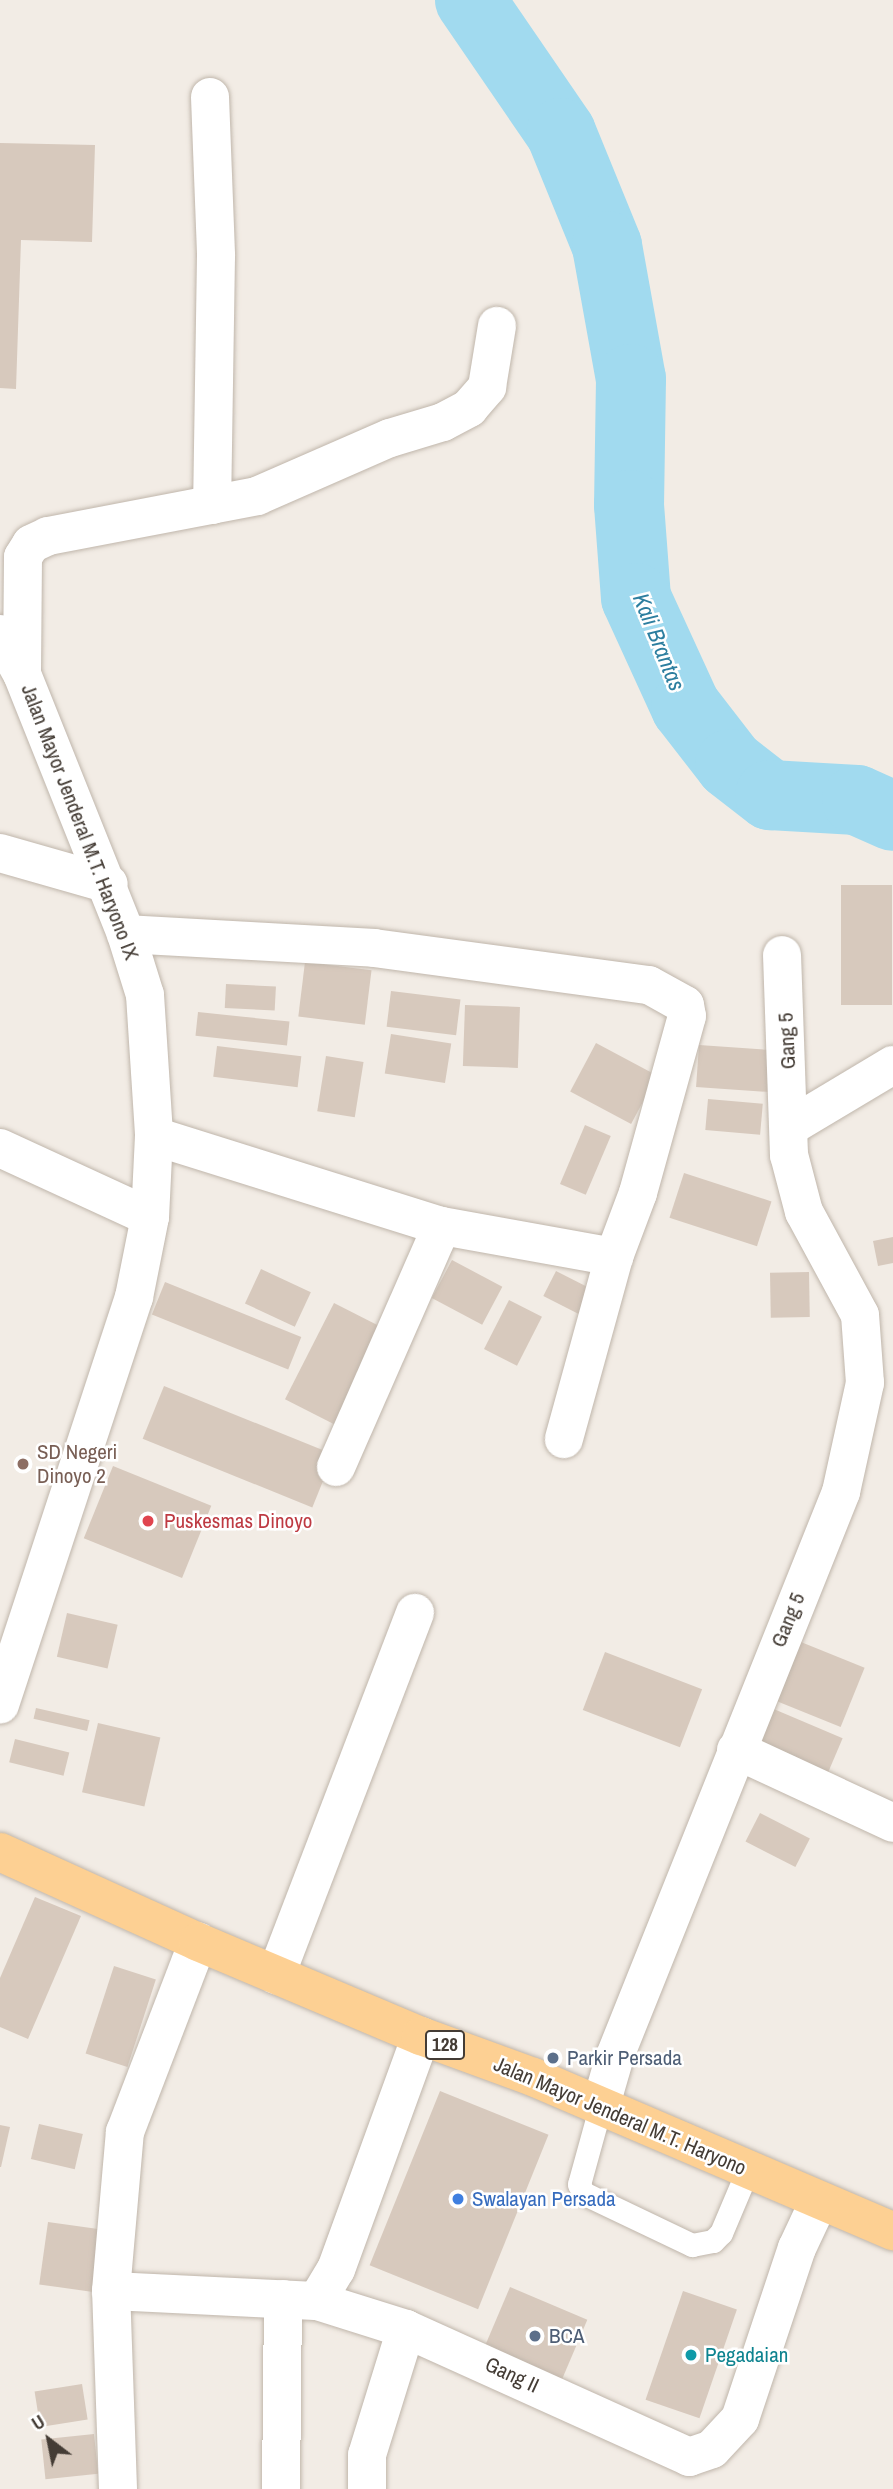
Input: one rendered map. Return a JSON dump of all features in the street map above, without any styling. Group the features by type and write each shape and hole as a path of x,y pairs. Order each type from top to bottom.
{"main road":[{"name":"Jalan Mayor Jenderal M.T. Haryono","path":"0,1852 198,1942 421,2036 533,2077 600,2108 893,2231"}],"street":[{"path":"210,97 216,256 212,505"},
{"path":"22,674 23,557 31,544 48,536 257,496 469,408 487,387 497,326"},
{"name":"Jalan Mayor Jenderal M.T. Haryono IX","path":"0,634 22,674 109,884 145,995 154,1136 150,1217 134,1297 13,1617 0,1705"},
{"path":"0,853 109,884"},
{"path":"126,934 374,948 649,985 673,995 685,1005 687,1016 638,1193 614,1257 564,1439"},
{"name":"Gang 5","path":"600,2108 615,2056 841,1492 861,1406 879,1350 804,1212 789,1155 791,1126 782,955"},
{"path":"791,1126 893,1065"},
{"path":"154,1136 442,1226 614,1257"},
{"path":"0,1148 150,1217"},
{"path":"336,1467 442,1226"},
{"path":"276,1975 415,1613"},
{"path":"736,1750 893,1823"},
{"path":"117,2489 111,2291 125,2132 198,1942"},
{"path":"281,2489 300,2300 336,2269 421,2036"},
{"name":"Gang II","path":"111,2291 300,2300 407,2329 687,2473 740,2418 797,2248 819,2201"},
{"path":"368,2489 367,2455 407,2329"}],"lane":[{"path":"600,2108 579,2184 583,2193 692,2245 713,2241 721,2233 748,2169"}],"building":[{"path":"0,143 95,145 92,242 21,240 16,389 0,388"},
{"path":"841,885 892,885 892,1005 841,1005"},
{"path":"305,962 372,970 365,1025 298,1017"},
{"path":"226,984 276,987 275,1011 225,1008"},
{"path":"391,991 460,1000 456,1035 387,1027"},
{"path":"465,1005 520,1007 518,1068 463,1066"},
{"path":"198,1012 289,1022 287,1045 195,1036"},
{"path":"391,1034 451,1044 445,1083 385,1074"},
{"path":"596,1043 657,1075 631,1124 570,1092"},
{"path":"699,1045 777,1050 774,1092 696,1087"},
{"path":"217,1046 301,1056 298,1087 213,1077"},
{"path":"326,1056 364,1062 355,1117 317,1111"},
{"path":"708,1099 763,1104 760,1135 705,1130"},
{"path":"585,1125 611,1136 586,1195 560,1184"},
{"path":"684,1173 771,1201 757,1246 669,1218"},
{"path":"893,1237 893,1263 878,1266 873,1241"},
{"path":"452,1260 502,1287 482,1325 432,1298"},
{"path":"261,1269 311,1292 295,1327 245,1303"},
{"path":"556,1271 599,1293 586,1318 543,1296"},
{"path":"809,1272 810,1317 771,1318 770,1273"},
{"path":"165,1282 301,1337 288,1370 152,1314"},
{"path":"509,1300 542,1317 517,1366 484,1349"},
{"path":"334,1303 391,1332 342,1428 285,1399"},
{"path":"164,1386 334,1455 312,1507 143,1439"},
{"name":"Puskesmas Dinoyo","path":"113,1466 211,1506 182,1578 84,1538"},
{"path":"67,1613 118,1625 108,1669 57,1657"},
{"path":"796,1640 865,1668 841,1727 772,1699"},
{"path":"605,1652 702,1689 680,1747 583,1710"},
{"path":"769,1707 843,1738 828,1772 755,1741"},
{"path":"36,1708 90,1720 87,1731 34,1719"},
{"path":"98,1723 160,1737 144,1807 82,1792"},
{"path":"15,1739 69,1753 64,1776 9,1762"},
{"path":"760,1813 810,1838 795,1867 745,1842"},
{"path":"35,1897 81,1916 28,2039 0,2027 0,1978"},
{"path":"114,1966 156,1980 127,2067 86,2053"},
{"name":"Swalayan Persada","path":"440,2091 548,2135 478,2309 370,2265"},
{"path":"39,2124 83,2134 75,2169 31,2159"},
{"path":"0,2125 10,2127 1,2167 0,2167"},
{"path":"48,2222 103,2230 95,2292 39,2284"},
{"name":"BCA","path":"510,2287 587,2320 559,2386 482,2353"},
{"name":"Pegadaian","path":"683,2291 737,2310 699,2418 646,2400"},
{"path":"82,2384 88,2420 40,2427 35,2392"},
{"path":"94,2434 98,2474 45,2479 41,2440"}],"waterway":[{"name":"Kali Brantas","path":"470,0 561,133 607,246 631,379 629,505 636,598 686,707 730,764 770,795 857,800 893,816"}],"place":[{"name":"SD Negeri Dinoyo 2","path":"23,1464"},
{"name":"Puskesmas Dinoyo","path":"148,1521"},
{"name":"Parkir Persada","path":"553,2058"},
{"name":"Swalayan Persada","path":"458,2199"},
{"name":"BCA","path":"535,2336"},
{"name":"Pegadaian","path":"691,2355"}]}
